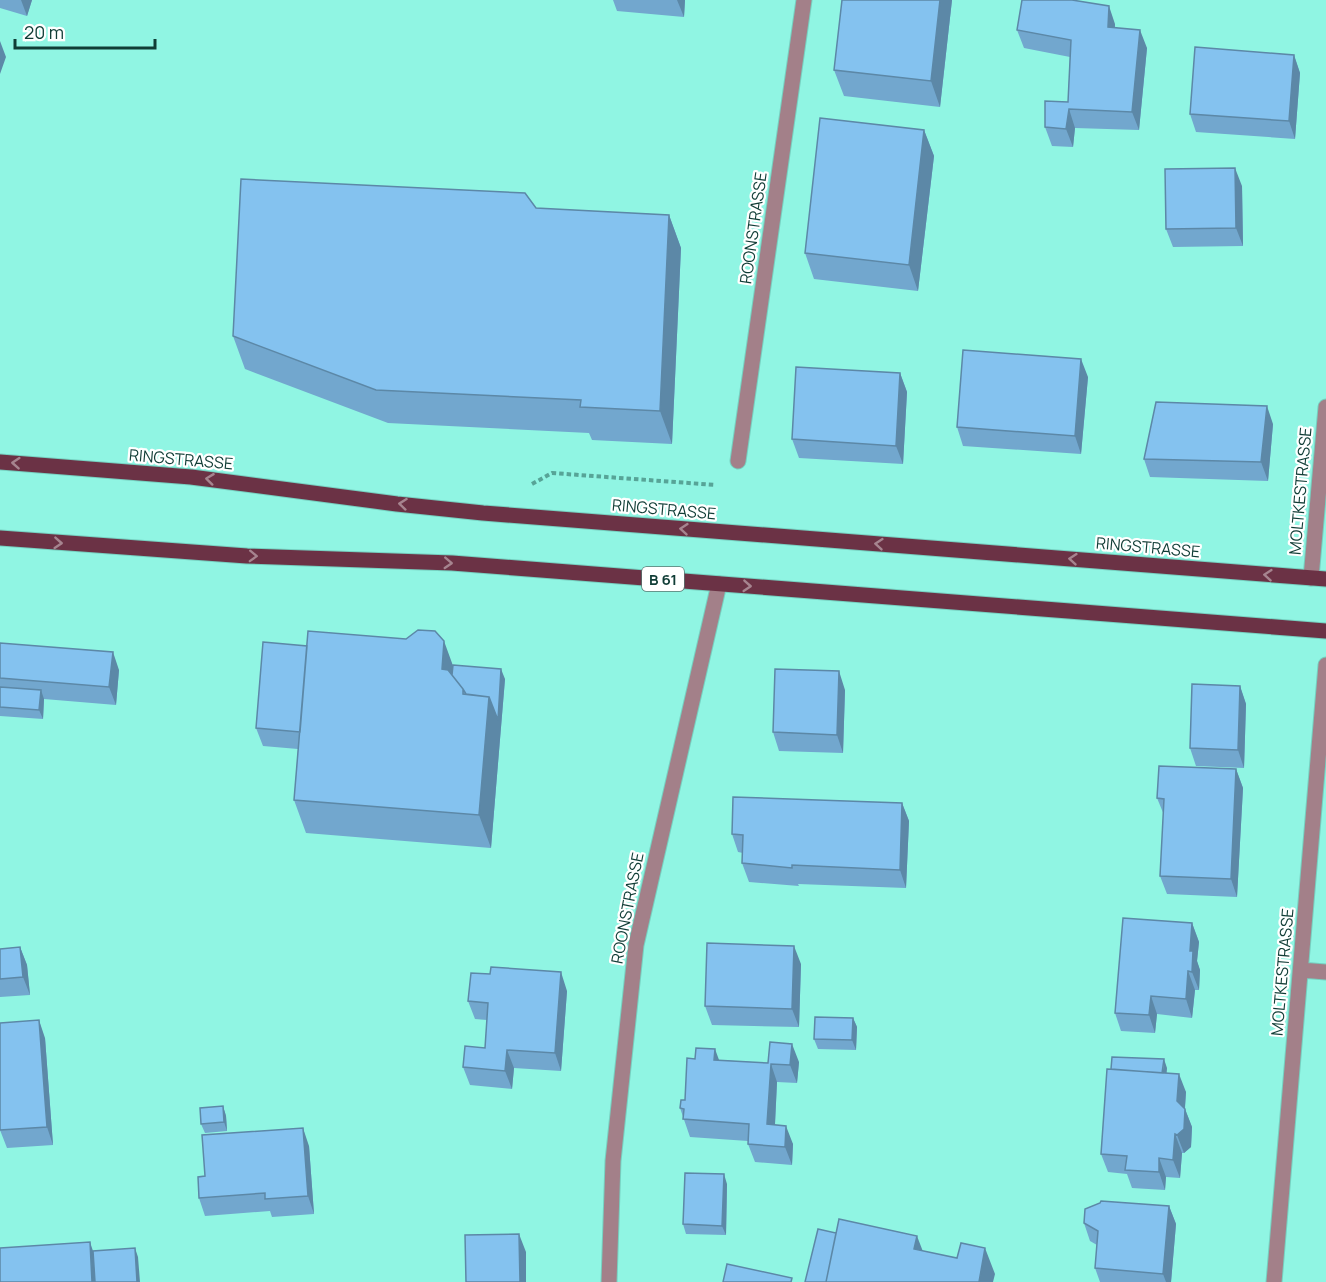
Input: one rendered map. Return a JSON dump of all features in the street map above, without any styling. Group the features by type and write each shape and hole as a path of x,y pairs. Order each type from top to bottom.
{"main road":[{"name":"RINGSTRASSE","path":"0,462 191,477 483,513 1318,579"},
{"name":"B 61","path":"0,538 247,556 452,563 1326,631"}],"street":[{"name":"ROONSTRASSE","path":"738,461 804,0"},
{"name":"MOLTKESTRASSE","path":"1318,579 1326,407"},
{"name":"ROONSTRASSE","path":"609,1282 613,1161 636,945 719,584"},
{"name":"MOLTKESTRASSE","path":"1274,1282 1326,665"},
{"path":"1301,970 1326,972"}],"path":[{"path":"483,513 552,473 734,487 738,461"}],"building":[{"path":"842,0 940,0 931,81 834,70"},
{"path":"1022,0 1072,0 1109,6 1108,27 1140,30 1132,112 1069,109 1066,129 1045,127 1045,101 1068,102 1071,40 1017,30"},
{"path":"1195,47 1294,55 1289,121 1190,114"},
{"path":"820,118 924,130 909,265 805,253"},
{"path":"1235,168 1236,228 1166,229 1165,169"},
{"path":"241,179 525,193 536,208 669,215 660,411 580,407 581,400 376,390 233,336"},
{"path":"963,350 1081,359 1075,436 957,427"},
{"path":"796,367 900,373 896,446 792,439"},
{"path":"1156,402 1267,406 1261,462 1144,459"},
{"path":"418,630 435,631 444,641 442,669 448,670 463,689 463,694 489,697 479,815 294,800 308,631 406,639"},
{"path":"263,642 307,646 300,732 256,728"},
{"path":"0,643 113,652 109,687 0,678"},
{"path":"453,665 501,669 498,720 489,697 466,694 452,675"},
{"path":"775,669 839,671 837,735 773,732"},
{"path":"1192,684 1240,686 1238,750 1190,748"},
{"path":"0,687 41,690 39,710 0,707"},
{"path":"1159,766 1236,769 1231,879 1160,876 1164,799 1157,798"},
{"path":"733,797 902,803 900,870 792,865 792,868 742,863 743,835 732,834"},
{"path":"1123,918 1192,923 1190,951 1193,951 1192,972 1188,971 1186,999 1151,996 1149,1015 1115,1013"},
{"path":"707,943 794,946 792,1009 705,1006"},
{"path":"20,947 23,977 0,979 0,949"},
{"path":"491,967 561,972 555,1053 507,1050 505,1071 463,1067 465,1046 485,1048 488,1003 468,1001 471,973 490,974"},
{"path":"815,1017 853,1018 852,1040 814,1039"},
{"path":"39,1020 47,1127 0,1130 0,1023"},
{"path":"770,1042 792,1044 790,1065 771,1064 767,1124 786,1126 785,1147 748,1144 749,1124 683,1119 684,1109 680,1108 681,1100 685,1100 687,1058 695,1059 696,1048 715,1049 714,1060 768,1063"},
{"path":"1112,1057 1164,1059 1162,1073 1111,1069"},
{"path":"1107,1069 1179,1074 1177,1101 1185,1109 1184,1129 1177,1135 1175,1134 1173,1160 1159,1158 1159,1172 1125,1170 1127,1156 1101,1154"},
{"path":"223,1106 224,1122 201,1124 200,1108"},
{"path":"303,1128 308,1196 265,1199 265,1193 199,1198 198,1177 205,1176 202,1135"},
{"path":"685,1173 724,1174 722,1226 683,1224"},
{"path":"1101,1201 1169,1206 1163,1274 1095,1268 1098,1231 1084,1223 1085,1209"},
{"path":"839,1219 917,1236 914,1249 957,1258 961,1243 985,1248 979,1282 826,1282"},
{"path":"818,1229 836,1233 826,1282 805,1282"},
{"path":"519,1234 520,1282 466,1282 465,1235"},
{"path":"90,1242 92,1282 0,1282 0,1248"},
{"path":"135,1248 137,1282 95,1282 93,1251"},
{"path":"727,1264 792,1278 791,1282 723,1282"}]}
